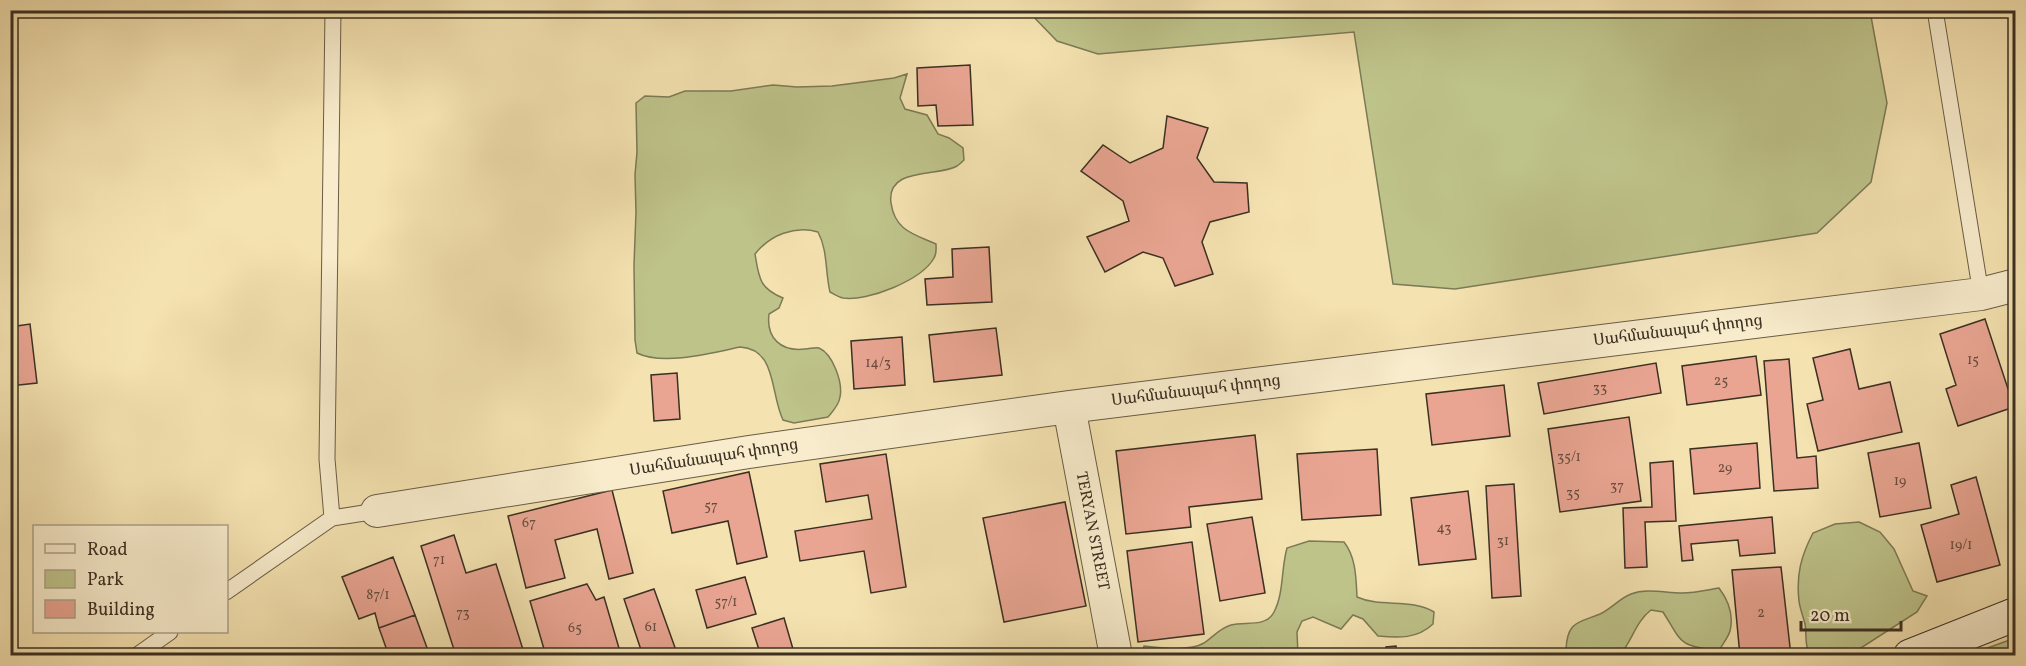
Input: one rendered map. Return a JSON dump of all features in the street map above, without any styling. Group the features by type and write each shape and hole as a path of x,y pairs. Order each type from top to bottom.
{"street":[{"name":"Սահմանապահ փողոց","path":"377,511 749,452 1069,407 1981,294 2016,285"},
{"name":"TERYAN STREET","path":"1069,407 1116,656"},
{"path":"1910,656 2016,614"}],"lane":[{"path":"332,518 327,459 333,10"},
{"path":"1935,10 1981,294"},
{"path":"228,591 332,518 377,511"},
{"path":"136,656 169,633"}],"green space":[{"path":"1028,11 1870,11 1887,103 1871,182 1817,233 1455,289 1393,284 1354,32 1098,54 1057,41"},
{"path":"907,74 900,98 905,109 927,115 938,134 949,138 963,148 964,160 957,166 905,178 897,183 892,191 893,212 901,226 936,244 935,256 928,266 893,288 866,297 843,298 830,292 825,254 818,232 801,230 784,233 761,247 755,254 758,270 765,286 783,298 779,308 769,314 770,330 777,342 782,346 796,349 819,348 833,362 841,391 837,405 828,417 794,423 783,420 766,364 760,355 752,350 740,347 674,358 648,357 637,353 634,265 636,103 645,96 669,97 685,91 731,91 773,85 832,86 894,78"},
{"path":"1859,522 1880,532 1894,549 1913,591 1927,596 1917,612 1850,655 1810,655 1798,592 1800,566 1805,550 1813,533 1835,524"},
{"path":"1309,541 1344,542 1353,561 1357,597 1376,602 1416,605 1425,608 1434,612 1433,624 1414,635 1386,637 1378,636 1363,619 1353,615 1341,629 1313,617 1302,621 1297,632 1298,655 1272,655 1262,648 1242,655 1142,655 1144,646 1175,648 1198,646 1227,626 1266,620 1277,605 1287,548"},
{"path":"1719,588 1731,614 1731,625 1729,634 1718,653 1715,650 1694,647 1682,641 1663,612 1651,610 1620,655 1571,655 1566,650 1569,633 1575,624 1604,612 1631,594 1650,591 1687,593"},
{"path":"2015,638 2015,655 1968,655"}],"building":[{"path":"970,65 973,125 938,126 936,105 918,106 917,68"},
{"path":"1167,116 1208,128 1197,158 1214,182 1247,183 1249,212 1210,222 1202,242 1213,274 1175,286 1163,258 1143,252 1105,272 1087,237 1129,221 1123,201 1081,171 1103,145 1130,163 1163,148"},
{"path":"989,247 992,302 927,305 925,279 953,277 952,249"},
{"path":"1985,319 2014,407 1958,426 1946,389 1956,385 1940,334"},
{"path":"30,324 37,383 10,386 10,327"},
{"path":"996,328 1002,375 934,382 929,335"},
{"path":"902,337 905,385 854,389 851,341"},
{"path":"1850,349 1859,389 1890,382 1902,432 1818,451 1807,404 1823,400 1813,358"},
{"path":"1756,356 1761,395 1687,405 1682,366"},
{"path":"1789,359 1797,458 1816,456 1818,488 1774,491 1764,361"},
{"path":"1656,363 1661,393 1544,414 1538,383"},
{"path":"677,373 680,419 654,421 651,375"},
{"path":"1504,385 1510,436 1432,445 1426,394"},
{"path":"1629,417 1641,501 1560,512 1548,429"},
{"path":"1255,435 1262,499 1189,507 1191,527 1126,534 1116,451"},
{"path":"1757,443 1760,488 1694,494 1690,449"},
{"path":"1919,443 1931,508 1880,517 1868,453"},
{"path":"1377,449 1381,515 1302,520 1297,454"},
{"path":"886,454 906,587 871,593 864,551 800,561 795,531 872,519 868,495 826,502 820,464"},
{"path":"1673,461 1676,521 1645,522 1647,567 1625,568 1623,508 1652,507 1650,463"},
{"path":"749,472 767,557 737,564 728,521 672,533 663,491"},
{"path":"1976,477 2000,565 1937,582 1921,525 1959,514 1951,485"},
{"path":"1514,484 1521,596 1492,598 1486,486"},
{"path":"612,490 633,573 609,579 597,529 555,540 565,578 526,588 508,516"},
{"path":"1468,491 1476,559 1419,565 1411,498"},
{"path":"1065,502 1086,606 1004,622 983,518"},
{"path":"1252,517 1265,593 1220,601 1207,524"},
{"path":"1772,517 1775,553 1740,556 1738,540 1691,544 1693,560 1682,561 1679,526"},
{"path":"454,535 466,573 496,564 525,656 456,656 421,546"},
{"path":"1192,542 1204,634 1138,642 1127,551"},
{"path":"393,557 415,615 379,628 375,613 359,619 342,577"},
{"path":"1781,567 1791,656 1740,656 1732,570"},
{"path":"745,577 756,614 707,628 696,590"},
{"path":"587,584 596,600 604,597 621,655 546,656 530,601"},
{"path":"654,589 678,656 643,656 624,599"},
{"path":"415,615 430,656 389,656 379,628"},
{"path":"784,618 795,656 761,656 752,628"},
{"path":"1396,646 1397,656 1387,656 1386,647"}]}
